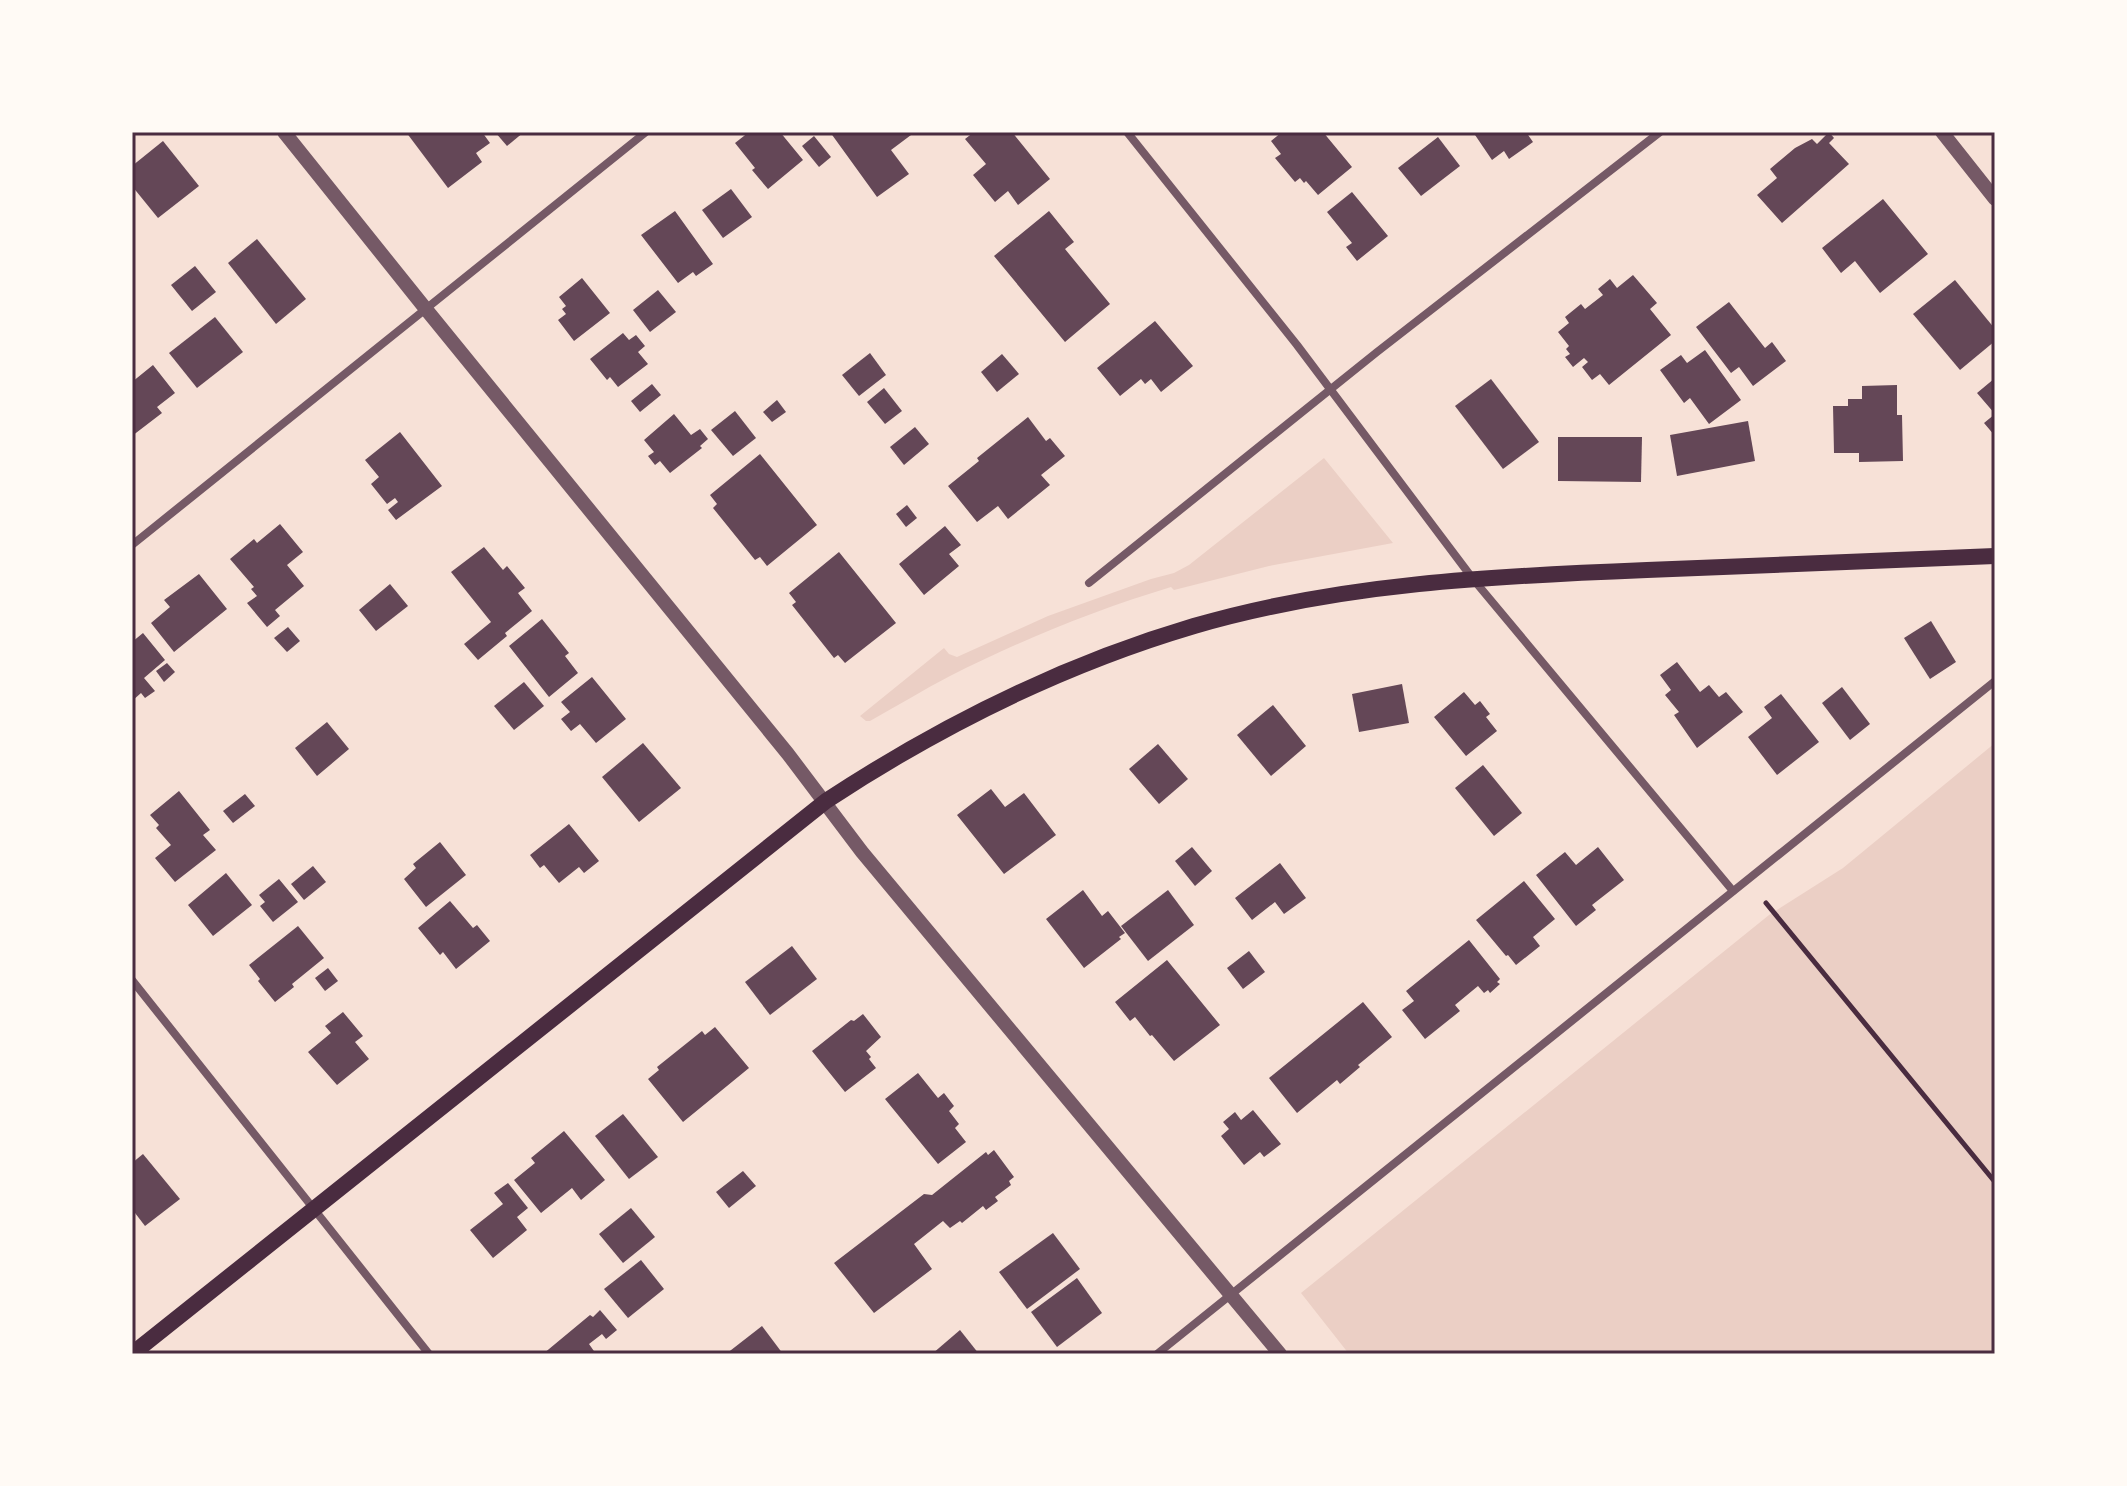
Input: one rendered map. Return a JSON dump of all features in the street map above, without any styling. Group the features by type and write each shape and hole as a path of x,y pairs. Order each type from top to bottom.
{"main road":[{"path":"132,1354 826,801 884,763 962,719 1084,664 1196,625 1310,600 1391,587 1571,573 1995,556"}],"street":[{"path":"284,132 826,801 862,852 1280,1354"},
{"path":"132,545 646,132"},
{"path":"1127,132 1331,389 1473,579 1733,891"},
{"path":"1089,583 1660,132"},
{"path":"1942,132 1995,199"},
{"path":"1157,1354 1995,681"},
{"path":"132,980 429,1354"}],"path":[{"path":"1766,903 1995,1182"}],"shaded area":[{"path":"1324,458 1393,543 1269,566 1143,596 1004,650 940,681 870,721 860,716 944,648 957,657 1048,616 1174,573 1189,565"},
{"path":"1995,743 1995,1354 1349,1354 1301,1293 1769,915 1843,868"}],"building":[{"path":"406,132 482,132 490,143 476,153 482,162 448,188"},
{"path":"495,132 524,132 507,146"},
{"path":"749,132 780,132 803,160 768,189 735,143"},
{"path":"830,132 915,132 891,150 909,174 877,197"},
{"path":"974,132 1012,132 1050,179 1018,205 1008,191 995,202 973,175 986,164 965,139"},
{"path":"1282,132 1323,132 1352,167 1318,195 1306,181 1304,183 1300,178 1295,182 1275,158 1281,154 1271,141"},
{"path":"1473,132 1526,132 1533,142 1509,159 1504,151 1492,160"},
{"path":"1829,132 1834,138 1829,143 1849,164 1782,223 1757,195 1777,178 1770,169 1795,148 1812,139 1817,144"},
{"path":"814,136 831,157 819,167 802,146"},
{"path":"1438,137 1460,166 1421,196 1398,168"},
{"path":"163,141 199,186 158,218 132,186 132,166"},
{"path":"731,189 752,217 723,238 702,210"},
{"path":"1352,192 1388,236 1357,261 1346,247 1352,243 1327,212"},
{"path":"1883,199 1928,254 1880,293 1855,261 1841,273 1822,248"},
{"path":"675,211 713,264 696,276 693,272 678,283 641,235"},
{"path":"1049,211 1074,242 1065,249 1110,304 1065,342 994,256"},
{"path":"257,239 306,299 276,324 228,263"},
{"path":"195,266 216,292 192,311 171,285"},
{"path":"1633,275 1657,303 1650,309 1671,335 1609,385 1600,374 1592,380 1582,367 1588,362 1584,358 1573,367 1565,357 1570,354 1566,349 1569,346 1558,332 1569,323 1565,317 1581,304 1585,309 1603,295 1598,289 1610,279 1617,288"},
{"path":"582,278 610,313 574,341 558,320 566,314 562,309 566,306 559,297"},
{"path":"1955,280 1995,329 1995,341 1960,370 1913,314"},
{"path":"658,290 676,312 650,332 633,310"},
{"path":"1729,302 1765,348 1772,342 1786,361 1753,386 1739,367 1731,373 1696,327"},
{"path":"215,317 243,352 197,388 169,353"},
{"path":"1155,321 1193,366 1161,392 1151,379 1145,384 1141,379 1120,396 1097,368"},
{"path":"623,333 629,340 636,335 645,346 638,352 648,364 618,387 610,377 607,380 590,359"},
{"path":"1705,350 1741,400 1709,424 1690,398 1684,403 1660,370 1681,355 1687,363"},
{"path":"870,353 886,375 859,396 842,375"},
{"path":"1002,354 1019,374 997,392 981,372"},
{"path":"153,365 175,393 157,407 162,413 132,436 132,382"},
{"path":"1995,378 1995,414 1977,393"},
{"path":"1491,379 1539,442 1503,469 1455,406"},
{"path":"652,384 661,395 640,412 631,401"},
{"path":"1897,385 1897,415 1902,415 1903,461 1859,462 1859,453 1834,453 1833,406 1848,406 1848,399 1862,399 1862,386"},
{"path":"884,388 902,411 885,424 867,402"},
{"path":"777,400 786,412 772,422 763,412"},
{"path":"735,411 756,438 733,456 711,430"},
{"path":"674,414 691,435 700,429 708,439 700,446 702,448 670,473 660,461 655,465 648,456 654,452 644,440"},
{"path":"1995,414 1995,436 1984,423"},
{"path":"1028,417 1046,441 1050,438 1065,456 1041,475 1050,485 1008,519 998,506 977,522 948,486"},
{"path":"1748,421 1755,461 1677,476 1670,435"},
{"path":"915,427 929,444 904,465 890,447"},
{"path":"400,432 442,486 396,520 388,510 398,502 395,498 387,504 371,484 379,477 365,460"},
{"path":"1558,437 1642,437 1641,482 1558,481"},
{"path":"760,454 817,525 767,566 760,557 755,560 713,508 717,504 710,495"},
{"path":"907,505 917,518 906,527 896,514"},
{"path":"280,524 303,552 287,565 304,586 275,610 280,616 267,627 247,603 257,596 251,589 254,587 230,559 254,539 257,543"},
{"path":"945,526 961,545 949,554 959,566 924,595 899,564"},
{"path":"484,547 503,570 507,566 525,588 518,593 532,611 478,660 464,644 491,622 451,572"},
{"path":"839,552 896,623 845,663 838,655 834,658 792,605 796,602 789,593"},
{"path":"199,574 227,609 174,652 151,623 170,607 164,600"},
{"path":"390,584 408,606 376,631 359,610"},
{"path":"542,619 569,653 565,656 578,673 549,697 509,646"},
{"path":"1931,621 1956,662 1930,679 1904,638"},
{"path":"288,627 300,641 287,652 274,638"},
{"path":"143,633 165,660 144,678 155,691 145,698 141,693 132,701 132,642"},
{"path":"1677,662 1700,692 1709,685 1719,697 1726,692 1743,712 1697,748 1674,715 1679,712 1665,695 1671,690 1660,675"},
{"path":"167,663 175,672 164,682 156,671"},
{"path":"592,677 626,719 596,743 580,724 571,731 561,719 570,712 561,702"},
{"path":"524,682 544,706 514,730 494,706"},
{"path":"1402,684 1409,723 1359,732 1352,694"},
{"path":"1842,687 1870,724 1850,740 1822,703"},
{"path":"1464,692 1475,705 1480,701 1490,714 1486,717 1497,731 1466,756 1434,717"},
{"path":"1781,694 1819,742 1777,775 1748,737 1772,718 1764,707"},
{"path":"1273,705 1306,746 1271,776 1237,735"},
{"path":"327,722 349,749 317,776 295,748"},
{"path":"643,743 681,788 639,822 602,777"},
{"path":"1158,744 1188,779 1159,804 1129,769"},
{"path":"1483,765 1522,813 1494,836 1455,788"},
{"path":"991,789 1005,807 1024,793 1056,835 1004,874 957,815"},
{"path":"179,791 210,830 203,835 216,850 175,882 155,858 171,845 156,828 159,825 150,815"},
{"path":"245,794 255,806 233,823 223,811"},
{"path":"569,824 599,861 584,873 579,867 559,883 544,865 540,868 530,855"},
{"path":"440,842 466,875 426,907 404,879 416,868 413,864"},
{"path":"1192,847 1212,871 1195,886 1175,861"},
{"path":"1598,847 1624,880 1592,905 1596,910 1576,926 1536,875 1565,852 1576,865"},
{"path":"1280,863 1306,898 1284,914 1275,902 1252,920 1235,898"},
{"path":"313,866 326,882 304,900 291,884"},
{"path":"226,873 252,905 213,936 188,905"},
{"path":"279,879 298,902 273,922 260,906 265,902 259,895"},
{"path":"1524,881 1555,919 1533,937 1540,946 1516,965 1476,920"},
{"path":"1083,890 1102,916 1108,911 1125,933 1084,968 1046,919"},
{"path":"1168,890 1194,925 1148,961 1121,926"},
{"path":"450,901 473,928 477,925 490,941 456,969 418,928"},
{"path":"298,926 324,958 275,1002 249,965"},
{"path":"1469,940 1500,979 1497,982 1500,984 1490,993 1488,990 1484,993 1478,986 1455,1005 1460,1011 1425,1039 1402,1010 1414,1001 1406,991"},
{"path":"792,946 817,979 770,1015 745,982"},
{"path":"1249,951 1265,972 1243,989 1227,968"},
{"path":"1167,960 1220,1025 1174,1061 1135,1017 1130,1021 1115,1002"},
{"path":"328,968 338,981 325,991 315,978"},
{"path":"1363,1002 1392,1037 1340,1084 1337,1080 1297,1113 1269,1078"},
{"path":"343,1012 363,1036 355,1042 369,1059 337,1085 308,1052 331,1033 325,1026"},
{"path":"863,1014 881,1037 866,1051 876,1068 845,1092 812,1051"},
{"path":"715,1027 749,1068 683,1122 648,1079 659,1070 657,1067 702,1031 705,1035"},
{"path":"918,1073 938,1098 944,1093 954,1106 949,1111 959,1124 955,1128 966,1142 938,1164 885,1099"},
{"path":"1253,1110 1281,1144 1264,1157 1260,1152 1244,1165 1221,1136 1229,1129 1223,1122 1235,1112 1241,1120"},
{"path":"623,1114 658,1157 629,1179 595,1136"},
{"path":"564,1131 605,1180 581,1200 572,1188 541,1213 514,1180 535,1163 531,1158"},
{"path":"994,1150 1014,1177 1009,1181 1011,1185 995,1197 998,1201 986,1210 983,1206 962,1223 960,1221 950,1228 943,1221 914,1244 932,1269 874,1313 834,1263 924,1194 932,1195 986,1152 988,1155"},
{"path":"143,1154 180,1199 145,1226 132,1209 132,1163"},
{"path":"743,1171 756,1186 729,1208 716,1192"},
{"path":"508,1183 528,1208 517,1217 527,1230 493,1258 470,1230 503,1204 494,1193"},
{"path":"631,1208 655,1237 623,1263 599,1234"},
{"path":"1053,1233 1080,1269 1027,1309 999,1272"},
{"path":"641,1260 664,1289 628,1318 604,1289"},
{"path":"1077,1278 1102,1313 1057,1347 1031,1312"},
{"path":"600,1310 617,1330 606,1339 602,1334 589,1344 596,1354 543,1354 590,1315 593,1317"},
{"path":"762,1326 783,1354 726,1354"},
{"path":"960,1330 979,1354 932,1354"}]}
